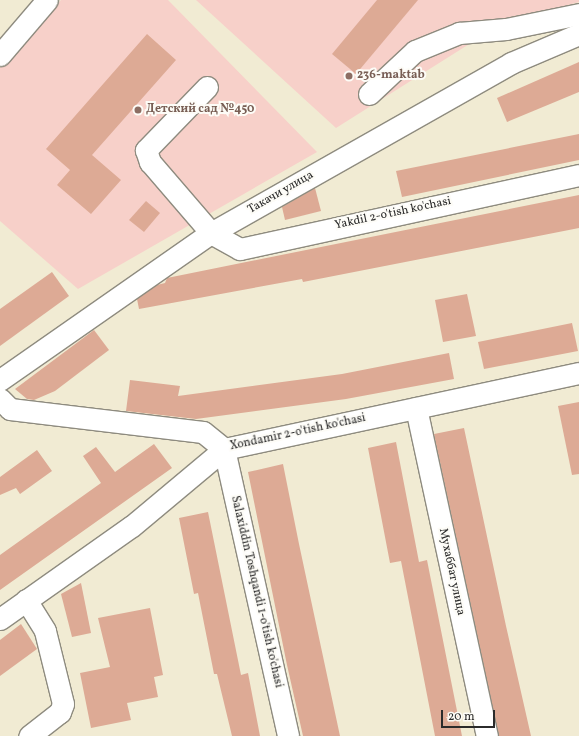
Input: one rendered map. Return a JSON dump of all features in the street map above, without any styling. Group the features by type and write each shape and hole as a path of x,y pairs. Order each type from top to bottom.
{"street":[{"path":"0,55 47,0"},
{"path":"369,94 415,51 459,33 506,29 579,14"},
{"name":"Такачи улица","path":"0,380 211,233 511,63 579,34"},
{"path":"207,87 146,150 150,162 211,233"},
{"name":"Yakdil 2-o'tish ko'chasi","path":"211,233 240,249 579,175"},
{"name":"Xondamir 2-o'tish ko'chasi","path":"0,399 10,409 203,432 224,449 579,373"},
{"name":"Мухаббат улица","path":"416,408 487,736"},
{"path":"0,619 132,526 224,449"},
{"name":"Salaxiddin Toshqandi 1-o'tish ko'chasi","path":"224,449 288,736"},
{"path":"26,600 45,631 63,704 60,712 29,736"}],"shaded area":[{"name":"Детский сад №450","path":"61,0 168,0 317,152 78,289 0,221 0,68"},
{"name":"236-maktab","path":"196,0 579,0 579,2 501,24 336,128"}],"building":[{"path":"377,0 418,0 356,74 332,54"},
{"path":"147,34 176,60 92,155 121,180 91,214 57,185 70,170 46,149"},
{"path":"579,62 579,92 507,122 497,98"},
{"path":"579,134 579,160 402,197 396,171"},
{"path":"315,188 321,211 285,220 282,207"},
{"path":"579,195 579,228 303,282 302,279 139,309 137,299 157,285 165,283 167,278"},
{"path":"146,201 160,213 144,232 129,220"},
{"path":"52,272 69,296 0,346 0,309"},
{"path":"467,294 476,336 443,342 435,300"},
{"path":"572,323 578,351 484,369 478,342"},
{"path":"94,330 109,350 55,391 34,400 27,399 15,389"},
{"path":"449,353 454,379 346,399 196,419 126,411 130,380 180,386 178,396 342,374"},
{"path":"579,402 579,474 572,475 558,406"},
{"path":"464,428 531,736 499,736 434,434"},
{"path":"396,442 419,562 427,560 462,736 435,736 401,561 390,563 368,448"},
{"path":"154,444 172,468 0,590 0,555 101,483 83,456 96,447 115,472"},
{"path":"37,450 52,471 20,494 16,488 0,495 0,477"},
{"path":"283,464 340,736 303,736 287,665 248,472"},
{"path":"208,512 241,675 248,673 260,736 232,736 217,674 214,674 198,593 194,594 179,518"},
{"path":"81,583 91,633 72,637 61,594"},
{"path":"150,608 163,675 154,677 158,697 127,703 131,720 91,728 80,673 110,667 98,618"},
{"path":"21,624 37,649 0,676 0,640"}],"place":[{"name":"236-maktab","path":"349,76"},
{"name":"Детский сад №450","path":"138,110"}]}
